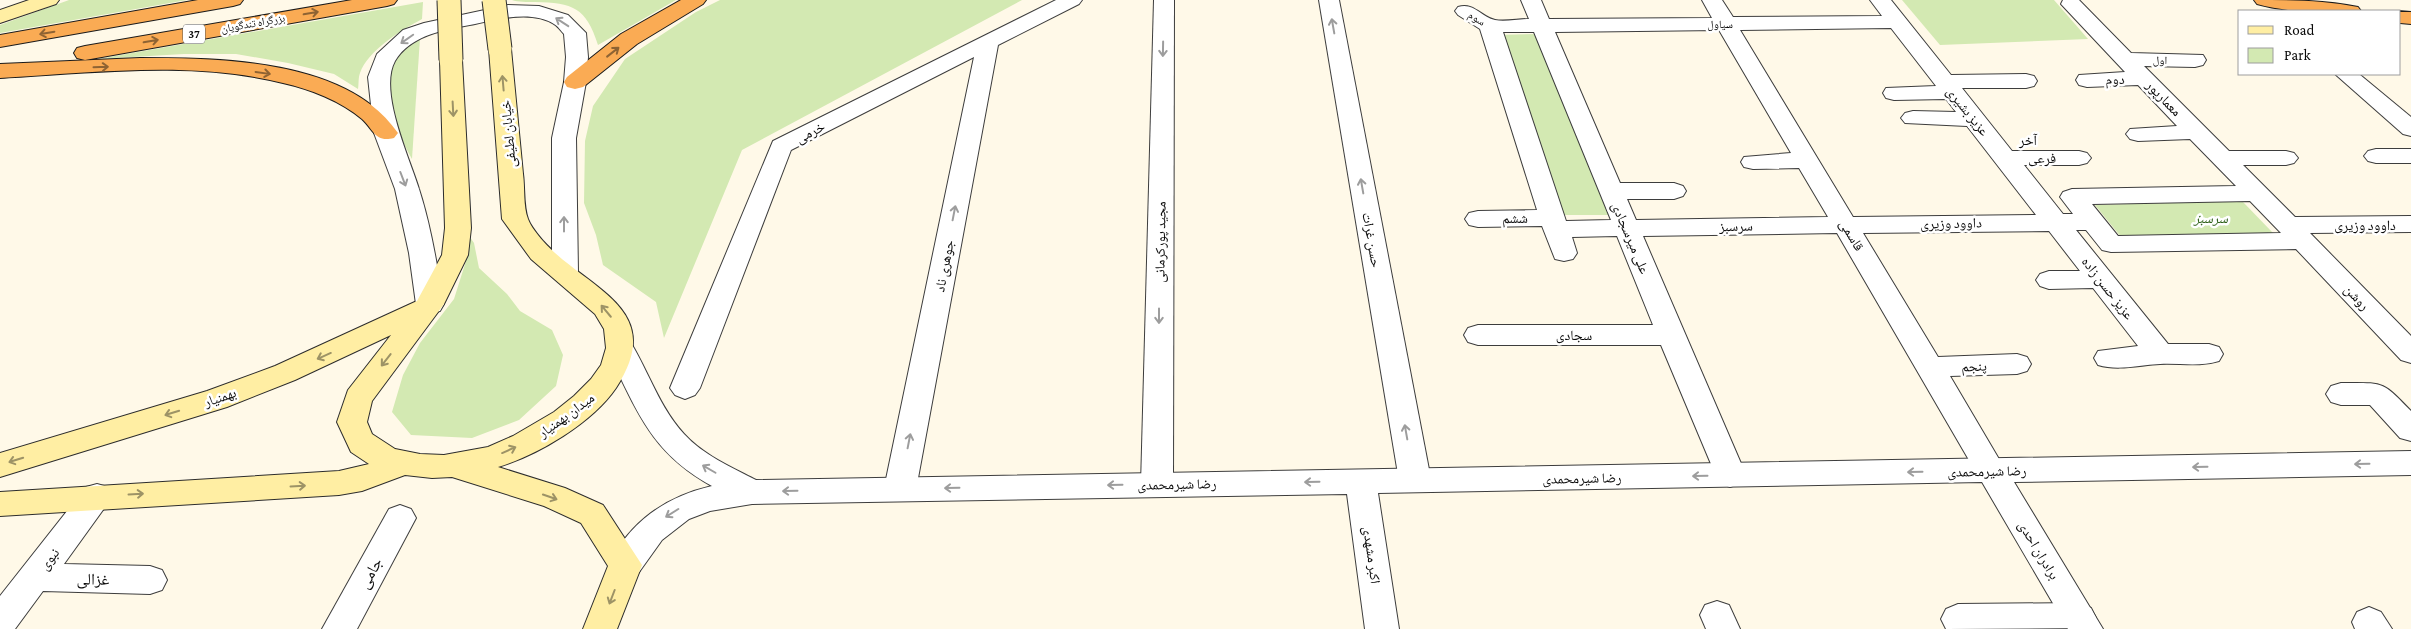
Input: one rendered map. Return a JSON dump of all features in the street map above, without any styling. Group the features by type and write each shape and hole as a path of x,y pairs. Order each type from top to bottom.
{"highway":[{"name":"بزرگراه تندگویان","path":"0,41 233,0"},
{"name":"بزرگراه تندگویان","path":"0,70 388,0"},
{"path":"574,82 629,39 696,0"},
{"path":"2264,0 2343,10"},
{"path":"0,70 192,63 288,76 324,87 348,100 370,114 386,133"}],"main road":[{"path":"0,17 49,0"},
{"name":"میدان بهمنیار","path":"449,0 458,228 455,255 430,304 358,398 352,422 364,445 384,456 405,463 454,466 506,453 547,432 594,396 610,374 620,350"},
{"name":"خیابان لطیفی","path":"494,0 515,219 527,239 545,258 565,273"},
{"path":"565,273 607,311 618,330 620,350"},
{"name":"بهمنیار","path":"0,465 188,408 268,380 404,319 430,304"},
{"path":"0,504 97,496 339,483 362,479 405,463"},
{"path":"454,466 554,498 592,514 625,565 600,629"}],"street":[{"name":"خرمی","path":"685,388 781,146 1072,0"},
{"name":"مجید پورکرمانی","path":"1157,485 1164,0"},
{"name":"حسن غرات","path":"1329,0 1414,480"},
{"name":"علی میرسجادی","path":"1531,0 1730,475"},
{"name":"قاسمی","path":"1712,0 1991,471"},
{"name":"عزیز بشیری","path":"1880,0 2056,222"},
{"name":"معمارپور","path":"2072,4 2256,193"},
{"name":"سوم","path":"1465,10 1490,26"},
{"path":"430,304 422,253 407,189 386,133 379,77 385,59 401,42 424,29 508,12 531,11 561,19 575,33 574,82 564,138 565,273"},
{"name":"سیاول","path":"1490,26 1898,22"},
{"path":"1490,26 1564,253"},
{"name":"جوهری ناد","path":"900,489 988,43"},
{"name":"اول","path":"2125,59 2195,60"},
{"path":"2347,75 2411,129"},
{"name":"دوم","path":"2087,80 2144,78"},
{"path":"1894,93 2026,80"},
{"path":"1913,118 1974,119"},
{"path":"2138,134 2196,132"},
{"name":"آخر","path":"1999,149 2064,140"},
{"name":"فرعی","path":"1999,149 2079,158"},
{"path":"2376,156 2411,156"},
{"path":"2222,158 2286,158"},
{"path":"1754,162 1807,160"},
{"path":"1611,192 1674,191"},
{"path":"2256,193 2296,233 2111,244 2072,197 2256,193"},
{"name":"ششم","path":"1478,219 1626,227"},
{"name":"عزیز حسن زاده","path":"2056,222 2160,354"},
{"name":"داوود وزیری","path":"1845,224 2092,222"},
{"name":"سرسبز","path":"1626,227 1845,224"},
{"name":"داوود وزیری","path":"2296,233 2411,224"},
{"name":"روشن","path":"2296,233 2411,353"},
{"path":"2049,280 2102,279"},
{"name":"سجادی","path":"1478,335 1671,335"},
{"path":"620,350 659,421 674,443 705,468 752,492"},
{"path":"2108,358 2160,354 2209,354"},
{"name":"پنجم","path":"1930,367 2017,364"},
{"path":"2341,394 2377,394 2411,430"},
{"name":"رضا شیرمحمدی","path":"625,565 637,545 652,527 670,514 690,503 715,497 752,492 2411,463"},
{"name":"برادران احدی","path":"1991,471 2083,623"},
{"name":"اکبر مشهدی","path":"1361,481 1382,629"},
{"name":"نبوی","path":"0,622 97,496"},
{"name":"جامی","path":"339,629 400,518"},
{"name":"غزالی","path":"35,578 150,580"},
{"path":"1958,619 2083,623"}],"green space":[{"path":"69,0 187,0 0,33 0,25"},
{"path":"512,0 676,0 598,45 588,22 576,10 559,4"},
{"path":"720,0 1022,0 742,150 664,338 656,302 603,265 596,235 584,203 585,141 593,106 625,59 696,12"},
{"path":"1902,0 2054,0 2088,39 1940,45"},
{"path":"423,2 422,19 386,41 370,56 359,75 358,89 334,74 288,63 236,54 184,54 98,59"},
{"path":"1540,34 1611,215 1559,215 1496,35"},
{"path":"420,38 412,159 395,118 390,98 389,78 395,61 409,46"},
{"name":"سرسبز","path":"2242,201 2273,233 2121,237 2095,205"},
{"path":"465,230 474,243 479,268 507,294 520,311 552,330 563,355 556,386 519,420 472,438 411,435 392,412 403,375 420,343 454,299 466,261"}]}
